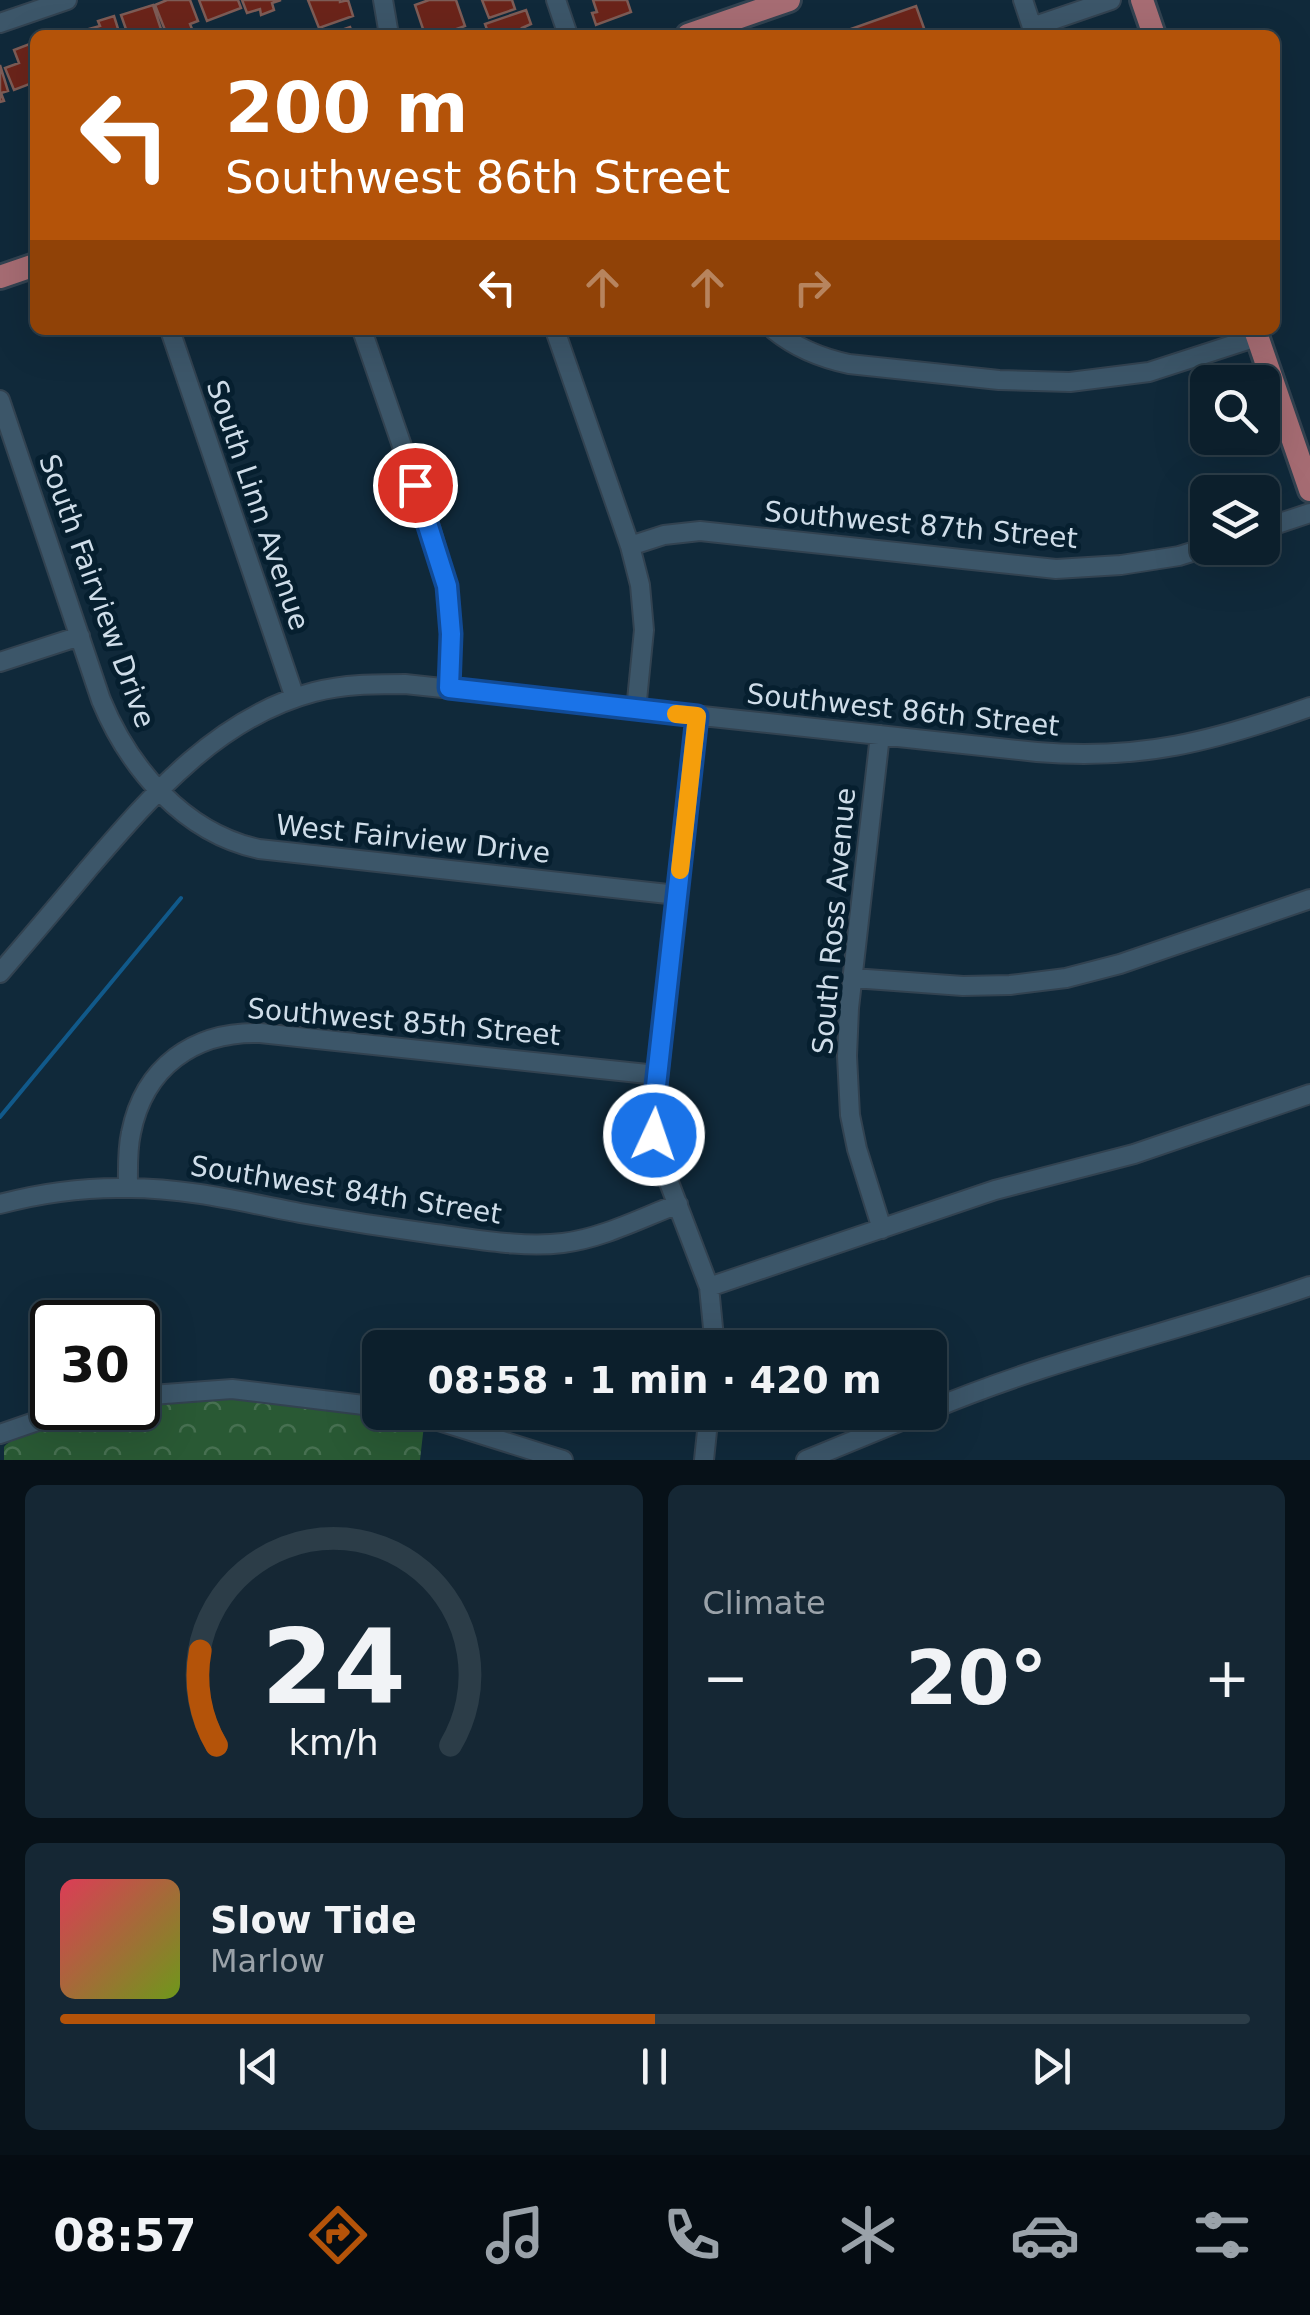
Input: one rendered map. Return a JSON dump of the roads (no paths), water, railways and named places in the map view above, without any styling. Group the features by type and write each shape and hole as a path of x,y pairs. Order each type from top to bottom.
{"main road":[{"path":"702,30 789,0"},
{"path":"1142,0 1152,30"},
{"path":"0,277 30,267"},
{"path":"1256,335 1310,490"}],"street":[{"path":"0,23 66,0"},
{"path":"383,0 388,30"},
{"path":"556,0 566,30"},
{"path":"1022,0 1032,27 1103,1"},
{"name":"South Linn Avenue","path":"172,335 296,698"},
{"path":"364,335 447,586 451,634 449,688"},
{"path":"557,335 640,584 644,616 636,710"},
{"path":"781,335 797,347 849,364 1041,382 1096,380 1149,372 1253,335"},
{"name":"South Fairview Drive","path":"0,400 101,700 116,734 161,791"},
{"path":"1280,523 1310,513"},
{"name":"Southwest 87th Street","path":"630,546 664,535 700,531 1056,569 1121,566 1190,553"},
{"path":"0,662 80,636"},
{"name":"Southwest 86th Street","path":"0,973 144,805 216,740 259,714 296,698 356,684 449,688 1068,755 1172,748 1217,738 1310,707"},
{"path":"697,716 657,1075 654,1135 709,1287 713,1330"},
{"name":"South Ross Avenue","path":"880,735 847,1038 850,1115 882,1229"},
{"name":"West Fairview Drive","path":"161,791 193,821 229,840 259,849 677,895"},
{"path":"853,978 963,986 1066,978 1120,964 1310,900"},
{"name":"Southwest 85th Street","path":"128,1188 132,1129 151,1083 180,1054 223,1034 260,1034 657,1075"},
{"path":"709,1287 995,1190 1134,1154 1310,1094"},
{"name":"Southwest 84th Street","path":"0,1204 59,1192 128,1188 202,1194 416,1232 527,1245 586,1239 678,1204"},
{"path":"947,1403 1018,1376 1310,1286"},
{"path":"160,1394 232,1389 362,1405"},
{"path":"0,1434 30,1424"},
{"path":"457,1430 517,1453 564,1460"},
{"path":"704,1460 707,1430"},
{"path":"806,1460 879,1430"}],"waterway":[{"path":"0,1117 181,898"}]}
